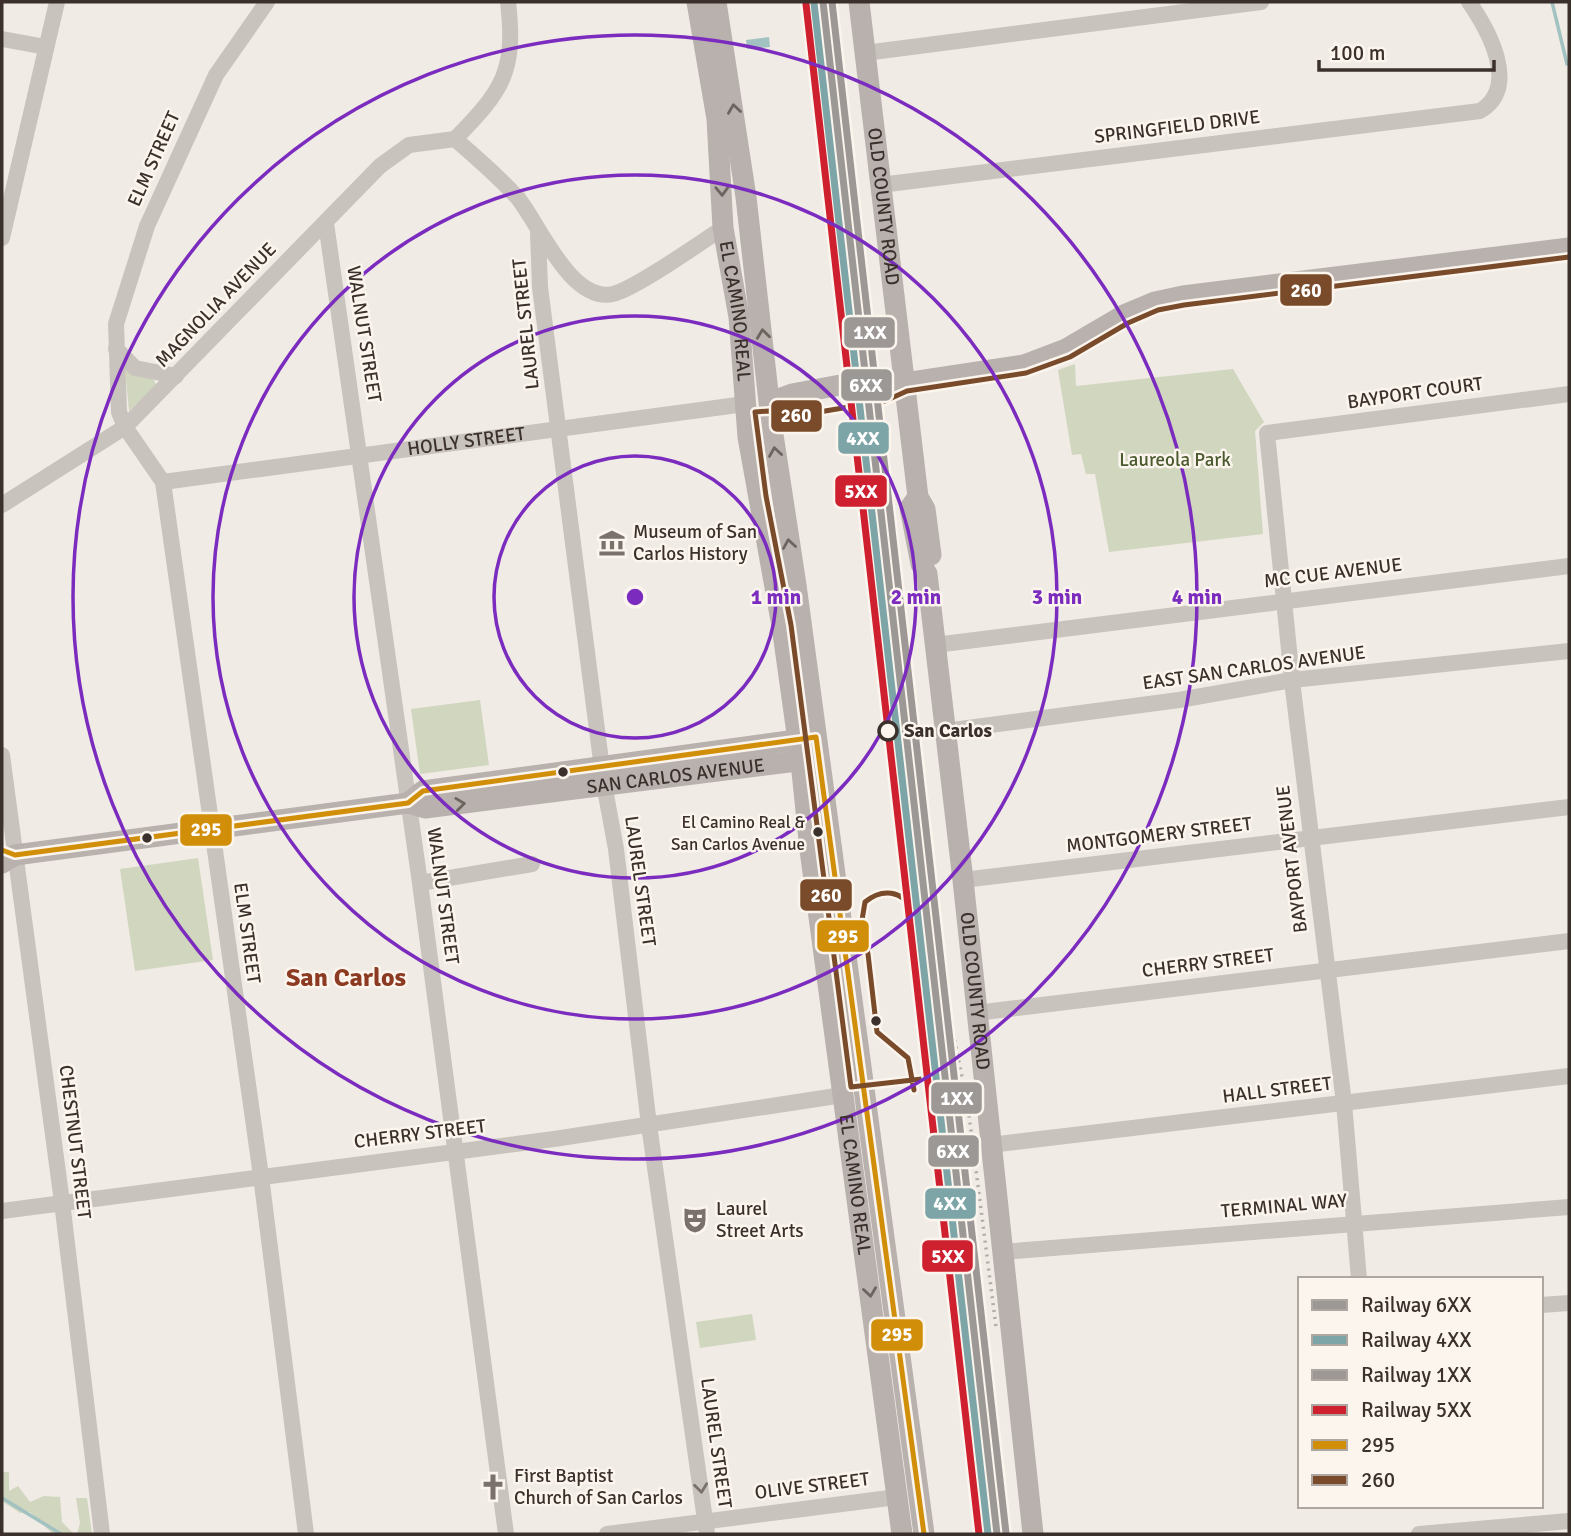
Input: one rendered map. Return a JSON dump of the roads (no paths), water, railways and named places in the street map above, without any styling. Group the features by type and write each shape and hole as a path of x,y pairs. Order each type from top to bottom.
{"main road":[{"name":"EL CAMINO REAL","path":"697,2 718,132 723,228 738,317 745,404 757,497 807,738"},
{"name":"EL CAMINO REAL","path":"716,2 746,197 807,738 865,1096 924,1534"},
{"name":"OLD COUNTY ROAD","path":"859,2 918,497 925,509 931,544 931,565 927,573 963,880 1032,1534"},
{"name":"HOLLY STREET","path":"745,404 770,402 792,394 851,383 882,380 905,383 1032,363 1066,349 1124,315 1155,302 1183,296 1569,248"},
{"name":"SAN CARLOS AVENUE","path":"6,856 408,803 425,808 807,738"},
{"name":"EL CAMINO REAL","path":"810,760 810,850 902,1534"},
{"name":"SAN CARLOS AVENUE","path":"603,776 810,760"},
{"path":"844,1095 865,1096"},
{"path":"897,1497 908,1503 915,1534"}],"street":[{"path":"2,238 57,2"},
{"name":"ELM STREET","path":"267,2 216,75 147,226 116,324 116,349 119,412 125,427 163,482 261,1177 306,1534"},
{"path":"508,2 512,35 507,74 488,105 455,139 502,180 530,213 538,233 578,283 602,295 625,289 723,228"},
{"path":"865,53 1261,2"},
{"name":"SPRINGFIELD DRIVE","path":"880,185 1480,111 1497,96 1501,75 1483,23 1469,2"},
{"path":"2,38 46,47"},
{"name":"MAGNOLIA AVENUE","path":"2,505 125,427 380,166 409,145 455,139"},
{"name":"WALNUT STREET","path":"326,223 420,883 506,1534"},
{"name":"LAUREL STREET","path":"538,233 540,286 603,776 619,874 649,1125 706,1528"},
{"path":"116,349 135,368 177,376"},
{"name":"BAYPORT COURT","path":"1267,433 1569,394"},
{"name":"HOLLY STREET","path":"163,482 745,404"},
{"name":"BAYPORT AVENUE","path":"1267,433 1292,680 1344,1103 1359,1277"},
{"name":"MC CUE AVENUE","path":"935,645 1569,566"},
{"name":"EAST SAN CARLOS AVENUE","path":"945,731 1167,702 1292,680 1569,651"},
{"name":"CHESTNUT STREET","path":"2,755 6,856 62,1202 102,1534"},
{"name":"MONTGOMERY STREET","path":"963,880 1569,807"},
{"path":"420,883 532,864"},
{"name":"CHERRY STREET","path":"976,1013 1569,941"},
{"name":"HALL STREET","path":"990,1145 1569,1076"},
{"name":"CHERRY STREET","path":"2,1211 649,1125 844,1095"},
{"name":"TERMINAL WAY","path":"1002,1252 1569,1206"},
{"path":"1543,1306 1569,1303"},
{"name":"OLIVE STREET","path":"607,1534 706,1528 897,1497"},
{"path":"1419,1534 1569,1521"}],"water":[{"path":"769,37 770,47 747,49 746,40"}],"waterway":[{"path":"1552,2 1567,64"},
{"path":"2,1498 61,1534"}],"railway":[{"path":"945,992 968,1107 996,1327"}],"rail line":[{"name":"6XX","path":"823,2 997,1534"},
{"name":"1XX","path":"832,2 1006,1533"},
{"name":"4XX","path":"814,3 988,1534"},
{"name":"5XX","path":"806,4 979,1534"}],"place":[{"name":"Museum of San Carlos History","path":"612,543"},
{"name":"San Carlos","path":"888,731"},
{"name":"El Camino Real & San Carlos Avenue","path":"818,832"},
{"name":"Laurel Street Arts","path":"695,1220"},
{"name":"First Baptist Church of San Carlos","path":"493,1487"}],"district":[{"name":"San Carlos","path":"346,978"}],"park label":[{"name":"Laureola Park","path":"1175,460"}]}
